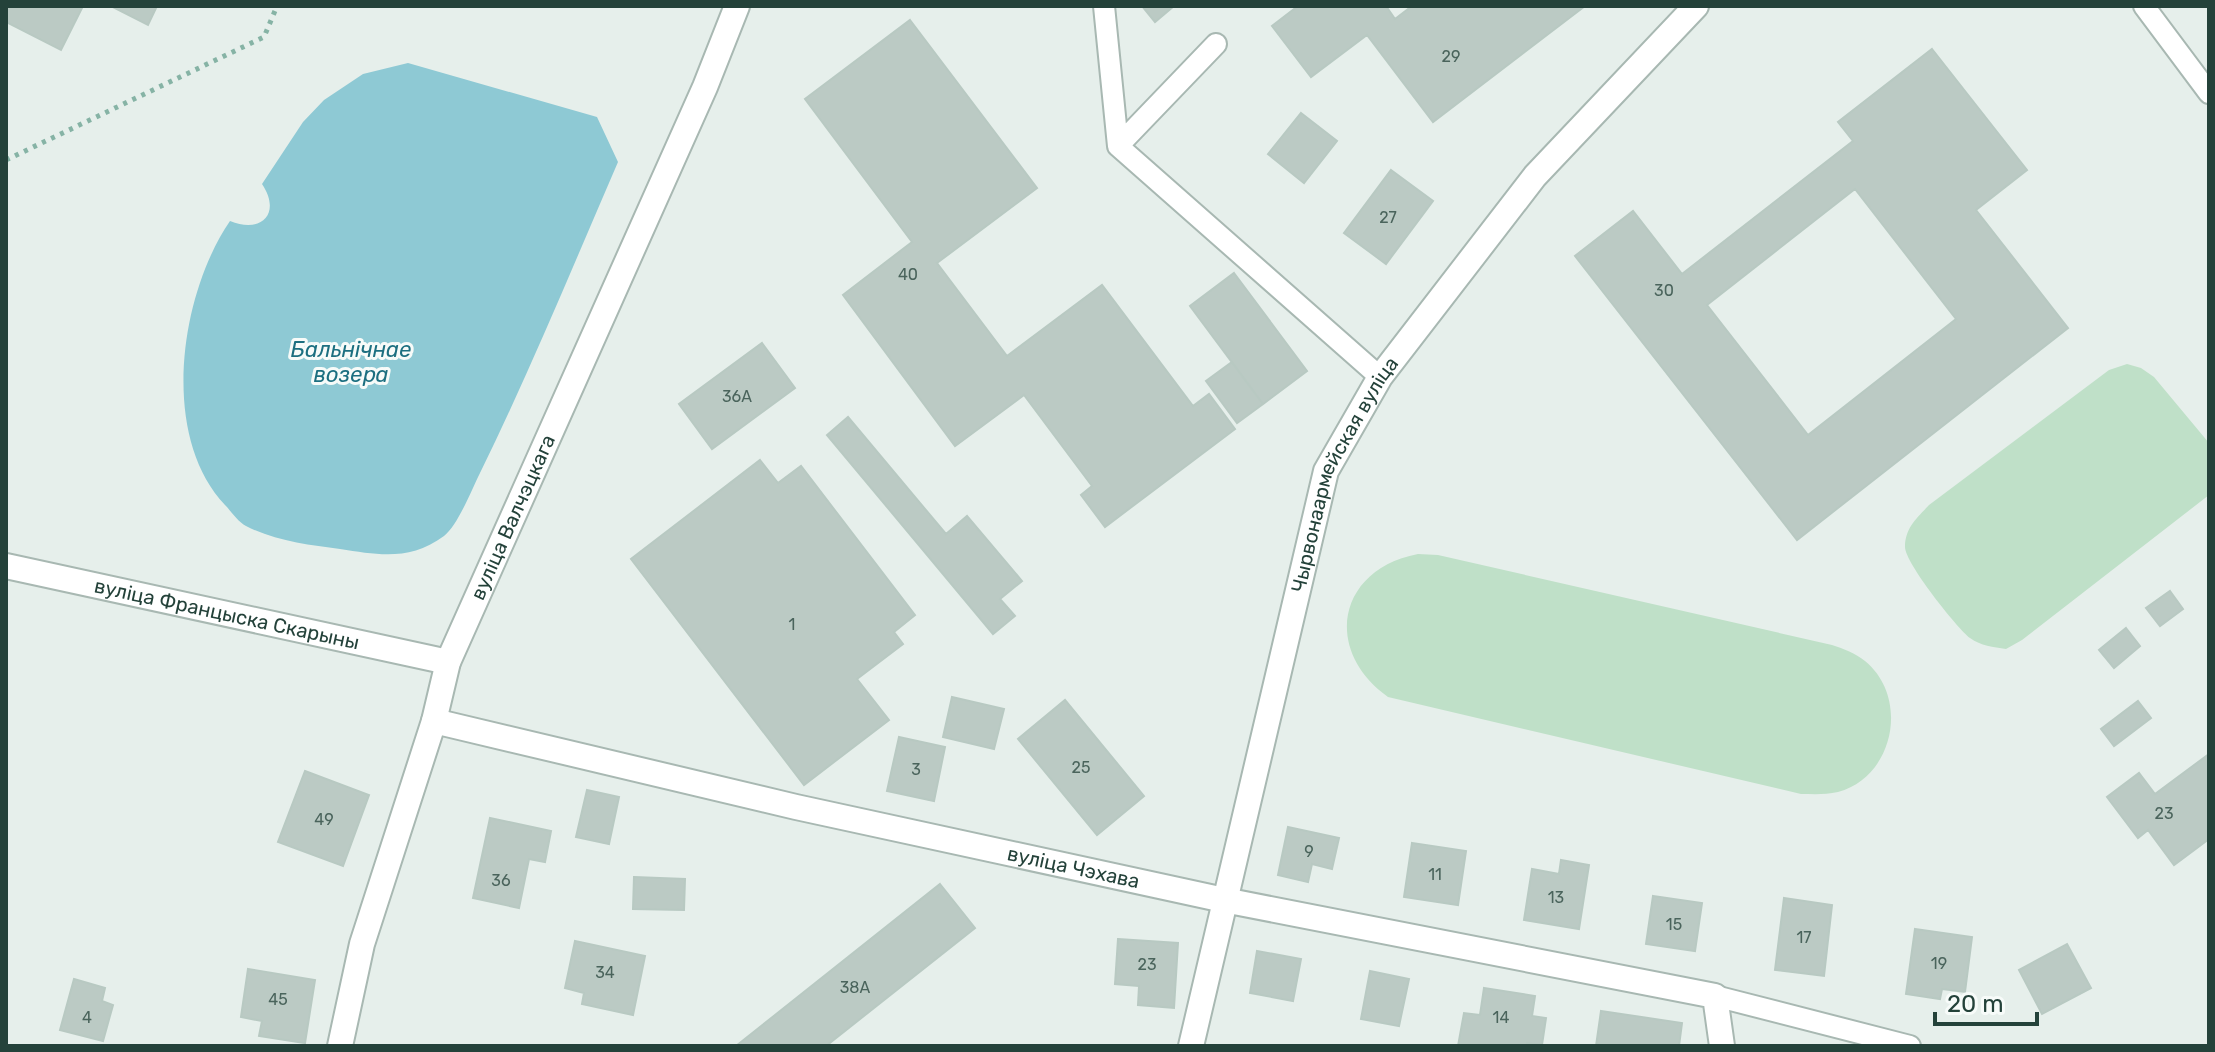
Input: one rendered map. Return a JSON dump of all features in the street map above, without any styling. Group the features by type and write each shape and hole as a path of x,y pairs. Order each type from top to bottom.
{"street":[{"name":"вуліца Валчэцкага","path":"340,1046 362,944 434,721 448,662 705,87 737,6"},
{"name":"Чырвонаармейская вуліца","path":"1191,1046 1326,471 1380,377 1535,176 1696,6"},
{"name":"вуліца Францыска Скарыны","path":"6,566 448,662"},
{"name":"вуліца Чэхава","path":"434,721 796,807 1224,900 1715,996"},
{"path":"1715,996 1722,1046"}],"lane":[{"path":"1104,6 1118,146 1380,377"},
{"path":"2144,6 2209,93"},
{"path":"1118,146 1216,44"},
{"path":"1715,996 1910,1046"}],"path":[{"path":"6,160 264,37 277,6"}],"green space":[{"path":"2127,364 2141,368 2154,377 2209,443 2209,495 2022,640 2006,649 1974,641 1944,609 1913,567 1905,547 1909,529 1929,505 2109,370"},
{"path":"1418,554 1438,555 1832,645 1849,652 1865,661 1879,677 1888,695 1891,715 1883,754 1857,784 1833,793 1801,794 1388,697 1367,678 1354,657 1347,635 1348,614 1356,593 1370,576 1391,563"}],"water":[{"name":"Бальнічнае возера","path":"408,63 597,117 618,162 516,396 449,531 431,544 394,554 280,539 246,526 237,519 204,476 191,441 184,404 184,364 189,324 199,286 213,251 230,221 251,225 265,219 270,204 262,184 303,122 324,100 363,74"}],"building":[{"path":"6,6 83,6 61,50 6,22"},
{"path":"111,6 157,6 148,25"},
{"path":"1142,6 1174,6 1155,22"},
{"path":"1298,6 1386,6 1395,19 1412,6 1585,6 1433,122 1367,35 1311,77 1272,26"},
{"path":"910,20 1037,188 937,263 1007,356 1102,285 1193,406 1209,394 1235,429 1105,527 1081,495 1092,486 1024,395 955,446 843,295 912,242 805,99"},
{"path":"1932,49 2027,170 1976,210 2068,328 1797,540 1575,256 1633,211 1682,274 1853,141 1838,122","holes":["1855,189 1956,319 1808,435 1707,305"]},
{"path":"1301,113 1337,141 1304,183 1268,154"},
{"path":"1391,170 1433,201 1386,264 1344,233"},
{"path":"1234,273 1307,371 1263,404 1190,306"},
{"path":"762,343 795,388 712,449 679,404"},
{"path":"1232,362 1263,404 1237,423 1206,381"},
{"path":"848,417 946,534 967,516 1022,581 1000,599 1015,616 993,634 827,435"},
{"path":"760,460 778,483 801,466 915,615 894,632 903,644 857,679 889,720 804,785 631,559"},
{"path":"2170,591 2183,609 2160,626 2146,608"},
{"path":"2126,628 2140,646 2114,668 2099,650"},
{"path":"952,697 1004,709 994,749 943,737"},
{"path":"1065,700 1144,796 1097,835 1018,739"},
{"path":"2138,701 2151,718 2114,746 2101,729"},
{"path":"899,737 945,747 934,801 887,791"},
{"path":"2209,754 2209,839 2174,865 2148,830 2138,838 2107,797 2139,773 2155,794"},
{"path":"305,771 369,795 343,866 278,842"},
{"path":"587,790 619,797 609,844 576,837"},
{"path":"490,818 551,831 545,862 529,859 519,908 473,898"},
{"path":"1288,827 1339,838 1332,869 1312,864 1308,882 1278,875"},
{"path":"1412,843 1466,851 1458,905 1404,897"},
{"path":"1561,860 1589,865 1579,929 1524,920 1532,869 1559,874"},
{"path":"634,877 685,879 684,910 633,909"},
{"path":"940,884 975,928 826,1046 736,1046"},
{"path":"1653,896 1702,903 1695,951 1646,944"},
{"path":"1784,898 1832,905 1824,976 1775,970"},
{"path":"1915,929 1972,937 1965,992 1942,989 1940,999 1906,994"},
{"path":"1118,939 1178,943 1174,1008 1138,1005 1139,986 1115,984"},
{"path":"575,941 645,956 633,1015 582,1004 584,993 565,988"},
{"path":"2067,944 2091,988 2042,1014 2019,970"},
{"path":"1257,951 1301,959 1293,1001 1250,993"},
{"path":"248,969 315,980 305,1043 259,1036 262,1021 241,1017"},
{"path":"1370,971 1409,979 1399,1026 1361,1019"},
{"path":"74,979 105,988 102,1001 113,1005 103,1041 60,1030"},
{"path":"1484,988 1535,996 1532,1016 1546,1018 1542,1045 1458,1046 1464,1013 1480,1015"},
{"path":"1601,1011 1682,1023 1679,1046 1596,1046"}]}
